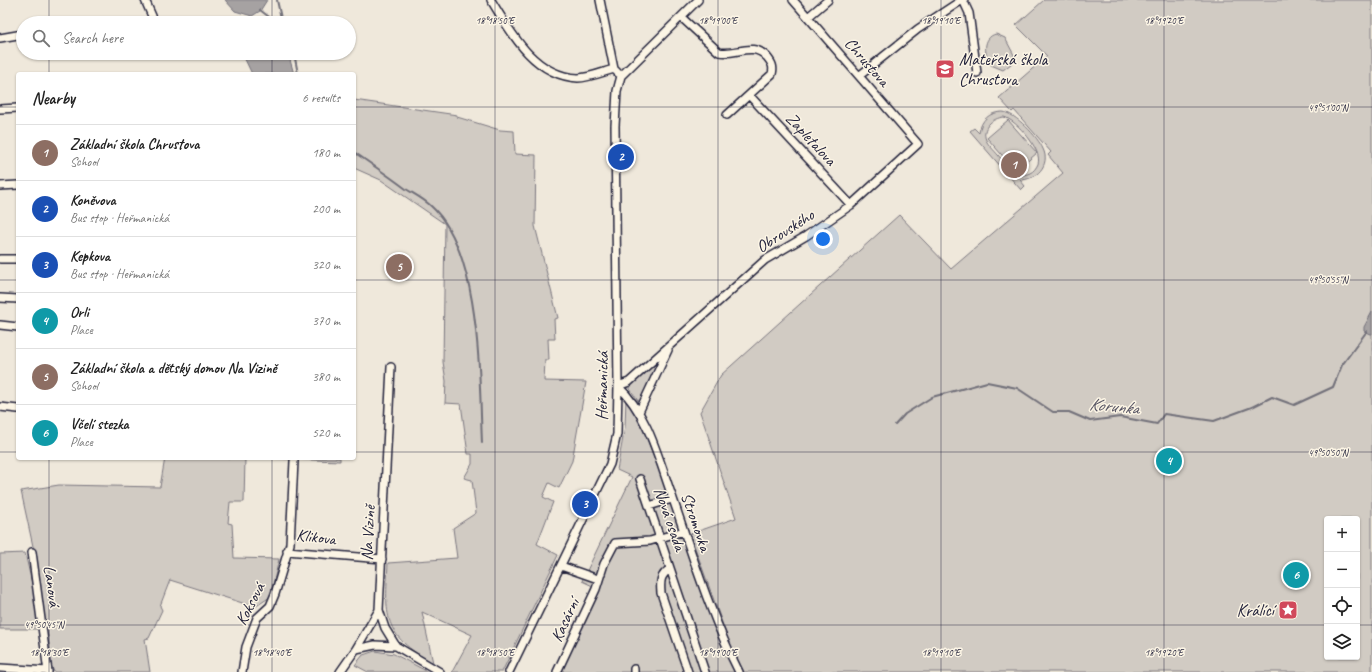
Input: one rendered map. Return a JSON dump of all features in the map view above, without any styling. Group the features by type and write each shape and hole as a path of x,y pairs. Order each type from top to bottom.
{"street":[{"path":"145,0 152,16"},
{"path":"491,0 524,50 540,65 559,74 579,78 614,70"},
{"path":"600,0 614,70 621,76 698,0"},
{"name":"Chrustova","path":"793,0 918,144"},
{"path":"808,17 828,0"},
{"path":"859,76 918,29 963,0 969,13 977,73"},
{"path":"681,17 719,52 725,53 743,49 756,50 764,54 772,63 772,74 727,115"},
{"path":"0,38 16,35"},
{"name":"Heřmanická","path":"510,672 610,464 617,434 618,386 615,126 617,91 621,76"},
{"name":"Zapletalova","path":"749,95 851,205"},
{"path":"0,109 16,108"},
{"name":"Obrovského","path":"618,386 629,382 765,260 806,236 851,205 918,144"},
{"path":"0,186 16,185"},
{"path":"0,259 16,259"},
{"path":"0,298 16,299"},
{"path":"0,325 16,326"},
{"name":"Obrovského","path":"639,412 670,346"},
{"name":"Na Vizině","path":"391,367 379,610 385,628 396,646 440,672"},
{"name":"Stromovka","path":"618,386 628,395 639,412 658,455 672,499 728,649 739,672"},
{"path":"0,407 16,409"},
{"name":"Klikova","path":"294,461 290,544 287,551 382,559"},
{"name":"Nová osada","path":"640,479 705,672"},
{"path":"649,506 672,499"},
{"path":"660,539 684,531"},
{"name":"Kasární","path":"557,672 596,589 604,564 615,543 636,543 660,539"},
{"name":"Koksová","path":"242,672 246,647 257,618 270,606 287,551"},
{"name":"Lanová","path":"32,552 48,672"},
{"path":"561,566 598,579"},
{"name":"Nová osada","path":"670,569 664,573 660,583 661,593 688,672"},
{"path":"340,672 356,649 379,610"},
{"path":"356,649 375,645 396,646"},
{"path":"0,668 48,672"}],"shaded area":[{"path":"225,0 267,0 260,11 252,16 235,11"},
{"path":"1044,0 1372,0 1372,672 744,672 732,650 690,534 736,518 700,412 721,375 899,215 951,269 1063,173 1048,155 1051,152 1014,110 1012,112 999,98 1047,56 1016,25"},
{"path":"996,34 1005,38 1014,55 1011,64 1003,70 991,65 986,52 986,43 988,39"},
{"path":"245,60 290,60 293,72 251,72"},
{"path":"356,100 457,115 457,117 500,130 514,131 515,154 536,155 535,226 558,318 554,319 555,339 548,339 549,360 545,360 544,381 586,382 572,461 559,488 549,483 543,497 553,502 537,544 558,555 502,672 452,672 472,635 422,612 433,663 416,653 404,643 390,622 387,611 388,563 457,558 453,528 476,513 472,480 464,478 472,464 472,454 468,454 461,404 445,403 446,381 443,362 445,224 381,180 356,169"},
{"path":"998,112 1008,113 1026,126 1040,144 1045,155 1043,166 1036,174 1020,180 1025,186 1021,190 970,131 974,128 979,133 980,128 986,118","holes":["1004,117 1009,119 1027,136 1036,151 1038,164 1033,171 1025,175 1015,173 1011,170 986,140 985,131 989,124 995,119"]},
{"path":"1008,120 1037,153 1016,171 987,138"},
{"path":"1372,312 1371,334 1364,331 1364,327"},
{"path":"659,359 640,401 638,401 630,389 631,382"},
{"path":"626,398 640,420 736,672 558,672 597,588 582,581 632,477 617,470 625,427"},
{"path":"165,460 245,460 244,502 230,502 228,523 232,524 234,558 279,559 270,597 255,607 170,580 160,606 162,610 149,638 145,639 150,672 54,672 49,660 39,574 21,491 59,485 160,487"},
{"path":"314,460 340,460 340,461"},
{"path":"25,553 33,588 39,629 0,629 0,554"},
{"path":"375,651 394,654 428,672 368,672 355,665 363,655"}],"waterway":[{"path":"277,0 280,16"},
{"path":"260,10 268,16"},
{"path":"295,60 298,72"},
{"path":"356,153 431,206 448,227 460,253 469,284 478,352 482,443"},
{"name":"Korunka","path":"895,425 905,414 932,397 987,382 1017,388 1053,412 1069,412 1090,421 1120,417 1157,424 1164,414 1214,421 1252,407 1272,397 1294,405 1333,387 1342,365 1367,331"}],"place":[{"name":"Mateřská škola Chrustova","path":"945,69"},
{"name":"Koněvova","path":"621,157"},
{"name":"Základní škola Chrustova","path":"1014,165"},
{"name":"Základní škola a dětský domov Na Vizině","path":"399,267"},
{"name":"Orli","path":"1169,461"},
{"name":"Kepkova","path":"585,504"},
{"name":"Včelí stezka","path":"1296,575"},
{"name":"Králící","path":"1288,610"}]}
